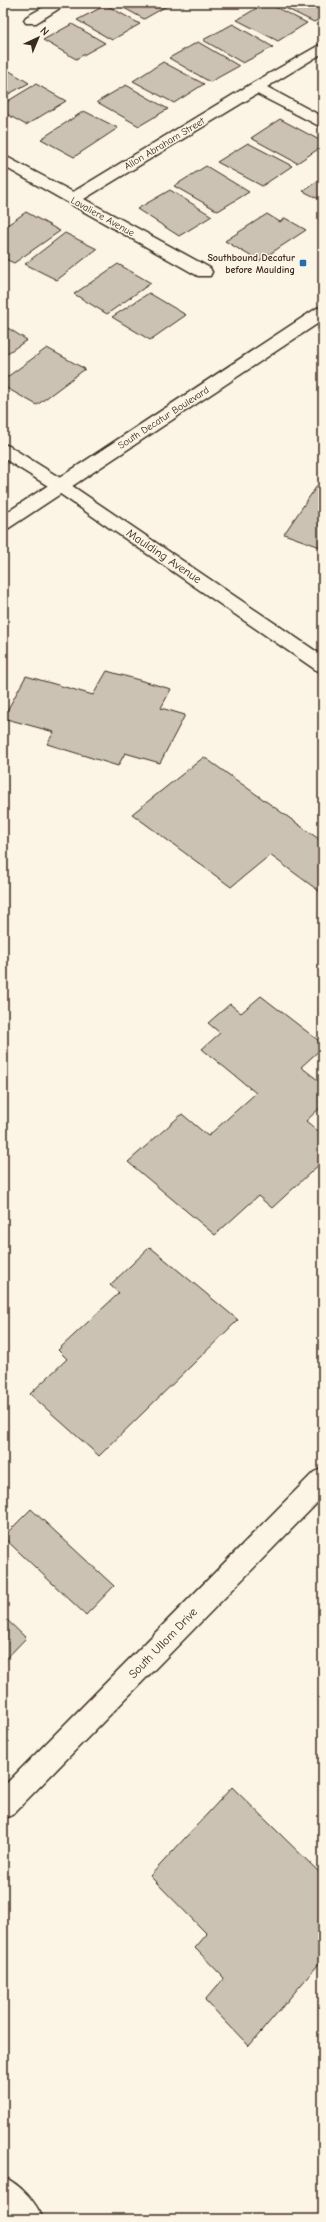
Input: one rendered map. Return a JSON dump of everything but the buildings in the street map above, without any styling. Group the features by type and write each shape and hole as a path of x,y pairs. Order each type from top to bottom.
{"street":[{"path":"31,20 61,3"},
{"name":"Allon Abraham Street","path":"73,199 323,47"},
{"path":"256,88 323,123"},
{"name":"Lavaliere Avenue","path":"3,160 204,272"},
{"name":"South Decatur Boulevard","path":"3,524 59,485 323,312"},
{"name":"Maulding Avenue","path":"3,450 59,485 323,665"},
{"name":"South Ullom Drive","path":"3,1806 323,1480"},
{"path":"3,2192 28,2219"}],"place":[{"name":"Southbound Decatur before Maulding","path":"303,263"}]}
